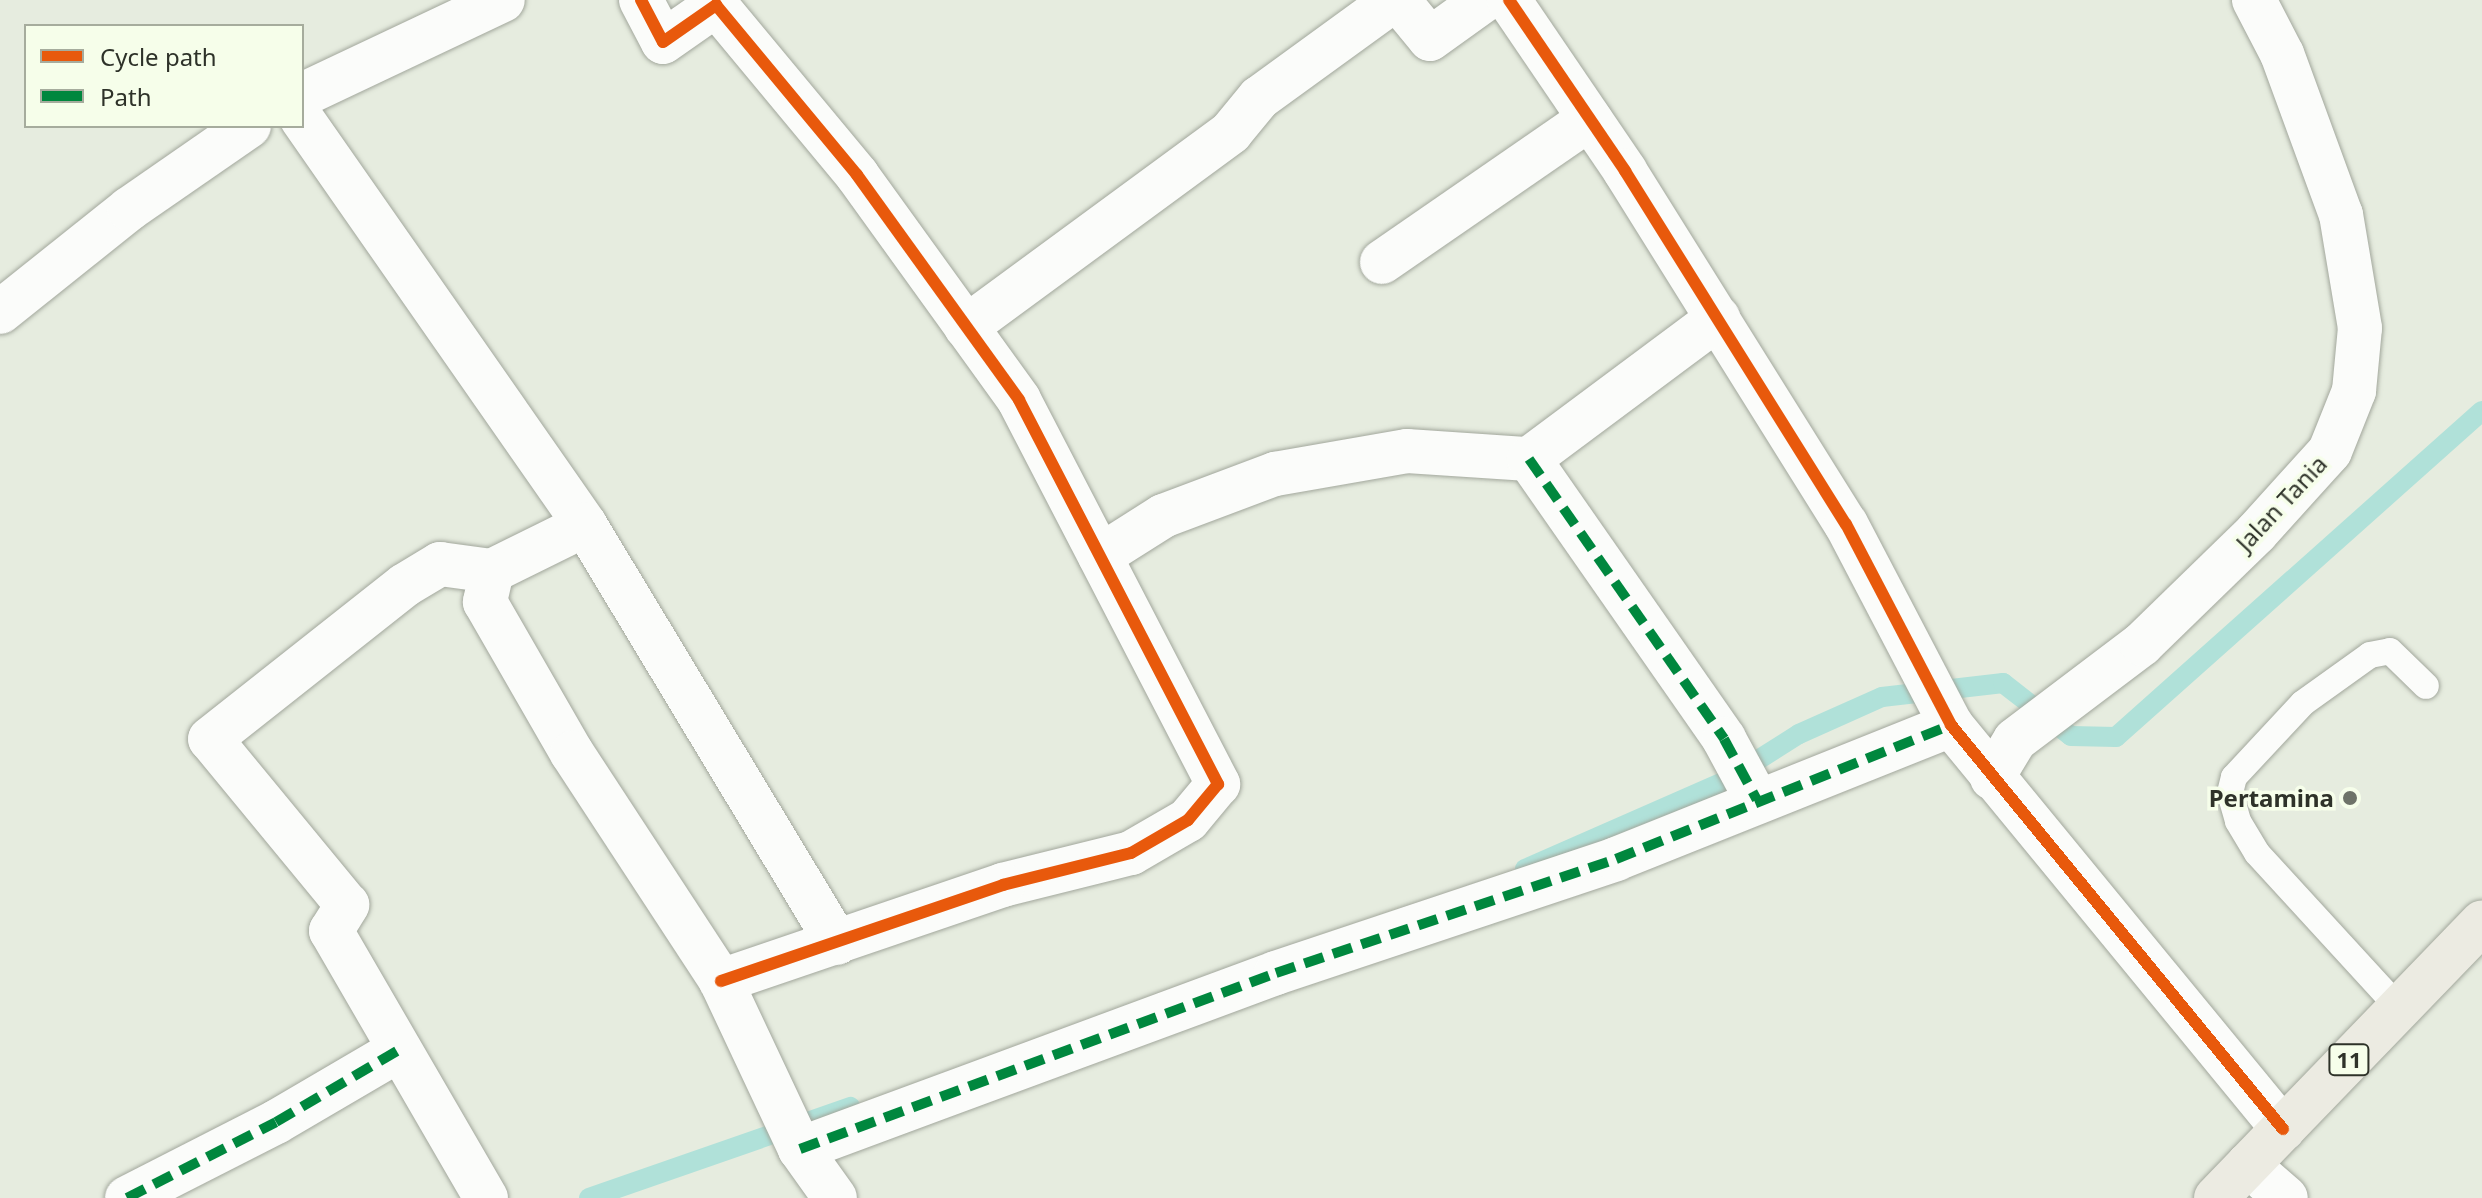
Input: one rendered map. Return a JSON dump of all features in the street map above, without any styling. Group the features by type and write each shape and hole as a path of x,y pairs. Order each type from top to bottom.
{"highway":[{"name":"11","path":"2216,1198 2482,923"}],"street":[{"path":"304,94 503,0"},
{"path":"641,0 663,42 720,3 857,175 1019,400 1218,784 1188,820 1131,853 1003,885 721,981"},
{"path":"966,327 1231,132 1259,98 1396,0 1430,39 1484,0"},
{"path":"1509,0 1718,318 1846,524 1938,701 1992,778 2283,1129"},
{"name":"Jalan Tania","path":"1992,778 2015,740 2142,644 2256,533 2330,451 2354,391 2360,328 2341,215 2282,54 2254,0"},
{"path":"1382,262 1589,119"},
{"path":"304,122 585,525 837,943"},
{"path":"0,312 129,209 246,128"},
{"path":"1100,556 1163,516 1275,474 1407,451 1529,459 1718,318"},
{"path":"1529,459 1724,739 1755,796"},
{"path":"486,1198 397,1051 331,931 347,905 210,739 405,585 440,564 492,571 585,525"},
{"path":"492,571 485,602 505,640 572,753 721,981 799,1147 835,1198"},
{"path":"799,1147 1276,973 1616,859 1755,796 1938,701"},
{"path":"127,1198 276,1122 397,1051"},
{"path":"2248,1165 2286,1198"}],"lane":[{"path":"2399,1008 2257,853 2238,821 2230,793 2234,777 2303,703 2370,655 2390,651 2426,686"}],"waterway":[{"path":"1525,869 1723,782 1799,734 1882,697 2003,683 2071,736 2116,737 2482,411"},
{"path":"589,1198 851,1107"}],"marked path":[{"path":"1529,459 1724,739 1757,800"},
{"path":"800,1149 1276,973 1616,859 1951,725"},
{"path":"127,1198 276,1122 397,1051"}],"cycle path":[{"path":"641,0 663,42 716,5 857,175 1019,400 1218,784 1188,820 1131,853 1003,885 721,981"},
{"path":"1509,0 1625,171 1846,524 1951,725 2283,1129"}],"place":[{"name":"Pertamina","path":"2350,798"}]}
